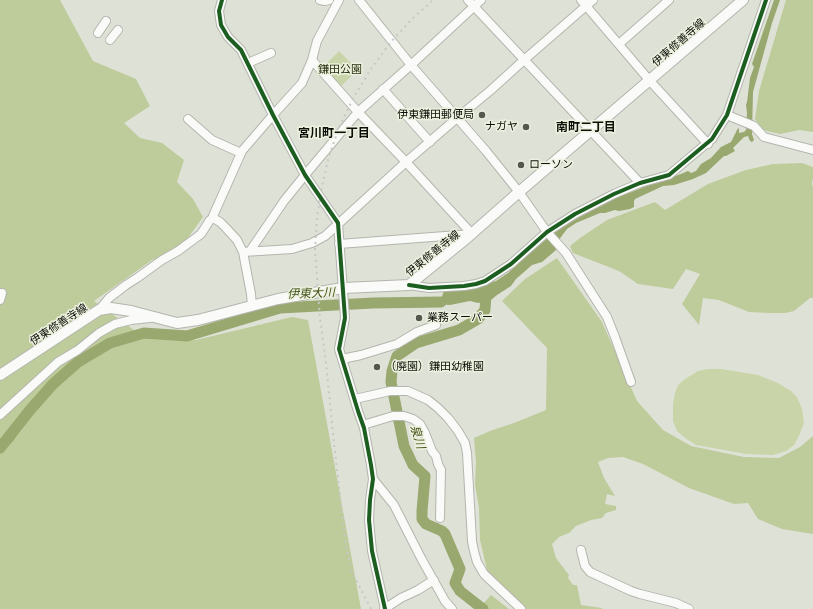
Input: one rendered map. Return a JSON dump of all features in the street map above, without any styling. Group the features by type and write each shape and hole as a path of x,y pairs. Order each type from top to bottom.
{"main road":[{"name":"伊東修善寺線","path":"0,375 99,310 111,308 131,311 176,323 198,320 278,299 410,285 472,234 741,1"}],"street":[{"path":"222,0 219,11 221,25 228,37 241,50 305,175 338,223 345,318 339,349 363,425 374,479 370,500 369,520 372,551 385,609 401,598 434,580"},
{"path":"320,0 329,0"},
{"path":"99,310 109,298 126,285 201,234 213,218 241,154 302,83 312,60 317,41 339,0"},
{"path":"359,0 412,65 486,151 519,192 547,232 566,253 606,317 616,336 631,382"},
{"path":"468,0 640,182"},
{"path":"247,252 284,201 358,112 412,65 481,0"},
{"path":"619,44 669,0"},
{"path":"410,285 429,288 457,287 485,281 511,264 547,232 575,214 640,182 670,175 708,144 730,116 766,0"},
{"path":"247,252 297,248 312,243 325,236 406,162 491,90 587,2 650,81 708,144"},
{"path":"98,33 106,21"},
{"path":"110,40 118,30"},
{"path":"248,63 271,53"},
{"path":"312,60 358,112 472,234"},
{"path":"383,89 430,142"},
{"path":"730,116 754,126 764,137 813,150"},
{"path":"188,119 212,140 241,154"},
{"path":"213,218 220,222 247,252 252,306"},
{"path":"340,244 472,234"},
{"path":"0,293 2,293 0,300"},
{"path":"0,415 58,362 78,350 99,333 115,324 155,317"},
{"path":"342,359 397,344 418,332 436,325"},
{"path":"355,399 390,391 408,391 428,400 448,418 465,443 467,453 472,541 477,562 484,574 521,609"},
{"path":"363,425 393,416 404,416 413,419 420,424 432,451 436,456 441,470 440,518"},
{"path":"374,479 394,505 421,558 445,601 452,609"},
{"path":"581,550 585,566 590,572 631,591 676,603 689,609"}],"green space":[{"name":"鎌田公園","path":"339,51 358,70 337,90 323,67"},
{"path":"721,369 758,375 778,383 791,391 797,397 802,409 804,423 794,445 786,451 773,455 746,454 696,445 677,431 673,421 673,404 678,385 698,371"}],"shaded area":[{"path":"0,0 60,0 93,61 136,79 150,106 124,123 140,138 162,143 184,160 177,182 193,199 203,217 185,242 165,256 152,260 94,301 145,338 196,340 292,317 308,320 361,609 0,609"},
{"path":"774,0 780,0 753,92 752,134 754,140 752,142 748,136 744,137 733,148 735,151 724,156 706,173 674,185 663,186 635,199 634,207 630,209 600,213 576,223 567,229 555,245 556,250 542,262 532,265 516,279 511,286 491,300 478,303 470,301 450,305 421,301 441,299 444,291 468,290 496,281 508,273 534,249 563,226 613,199 688,171 691,173 696,171 701,164 711,158 721,147 731,142 738,128 739,133 744,132 746,130 746,105 750,78 754,67 752,64"},
{"path":"786,0 813,0 813,132 799,130 780,134 763,130 755,119 759,91"},
{"path":"802,163 813,167 813,298 810,298 794,311 785,313 749,312 719,300 703,298 699,325 682,304 700,274 686,269 673,289 638,284 619,271 573,253 570,246 607,220 655,202 665,210 708,184 746,170 773,164"},
{"path":"557,258 602,322 637,401 663,430 691,446 744,457 779,458 800,447 813,436 813,534 782,529 758,519 748,503 734,504 689,488 643,464 623,457 608,458 598,462 604,478 615,496 607,494 605,504 616,506 616,510 606,513 602,518 591,520 576,526 569,533 559,537 552,544 556,558 569,575 568,578 573,585 577,585 581,605 602,609 526,609 487,570 480,540 479,508 475,485 476,462 474,438 546,410 547,348 502,301 525,279"},
{"path":"23,416 20,430 14,440 0,454 0,443 13,435"},
{"path":"491,595 509,609 487,609 482,605"}],"waterway":[{"name":"泉川","path":"483,609 460,591 455,583 460,569 445,534 442,531 426,524 422,519 425,476 413,465 404,446 391,382 392,371 397,356 416,343 459,330 478,319 485,310 486,293"},
{"name":"伊東大川","path":"0,448 53,384 78,362 110,343 144,333 187,336 280,308 373,303 441,302"}],"railway":[{"path":"371,609 351,570 345,538 320,318 315,250 317,217 329,156 340,125 355,95 371,69 390,43 412,19 433,0"}],"cycle path":[{"path":"222,0 219,11 221,25 228,37 241,50 305,175 338,223 345,318 339,349 364,428 371,465 373,479 369,520 372,551 385,609"},
{"path":"409,285 429,288 464,286 485,281 511,264 547,232 575,214 614,194 640,183 669,175 712,139 727,115 766,0"}],"place":[{"name":"伊東鎌田郵便局","path":"482,115"},
{"name":"ナガヤ","path":"526,127"},
{"name":"ローソン","path":"521,165"},
{"name":"業務スーパー","path":"419,318"},
{"name":"（廃園）鎌田幼稚園","path":"377,367"}],"district":[{"name":"南町二丁目","path":"586,128"},
{"name":"宮川町一丁目","path":"334,134"}]}
